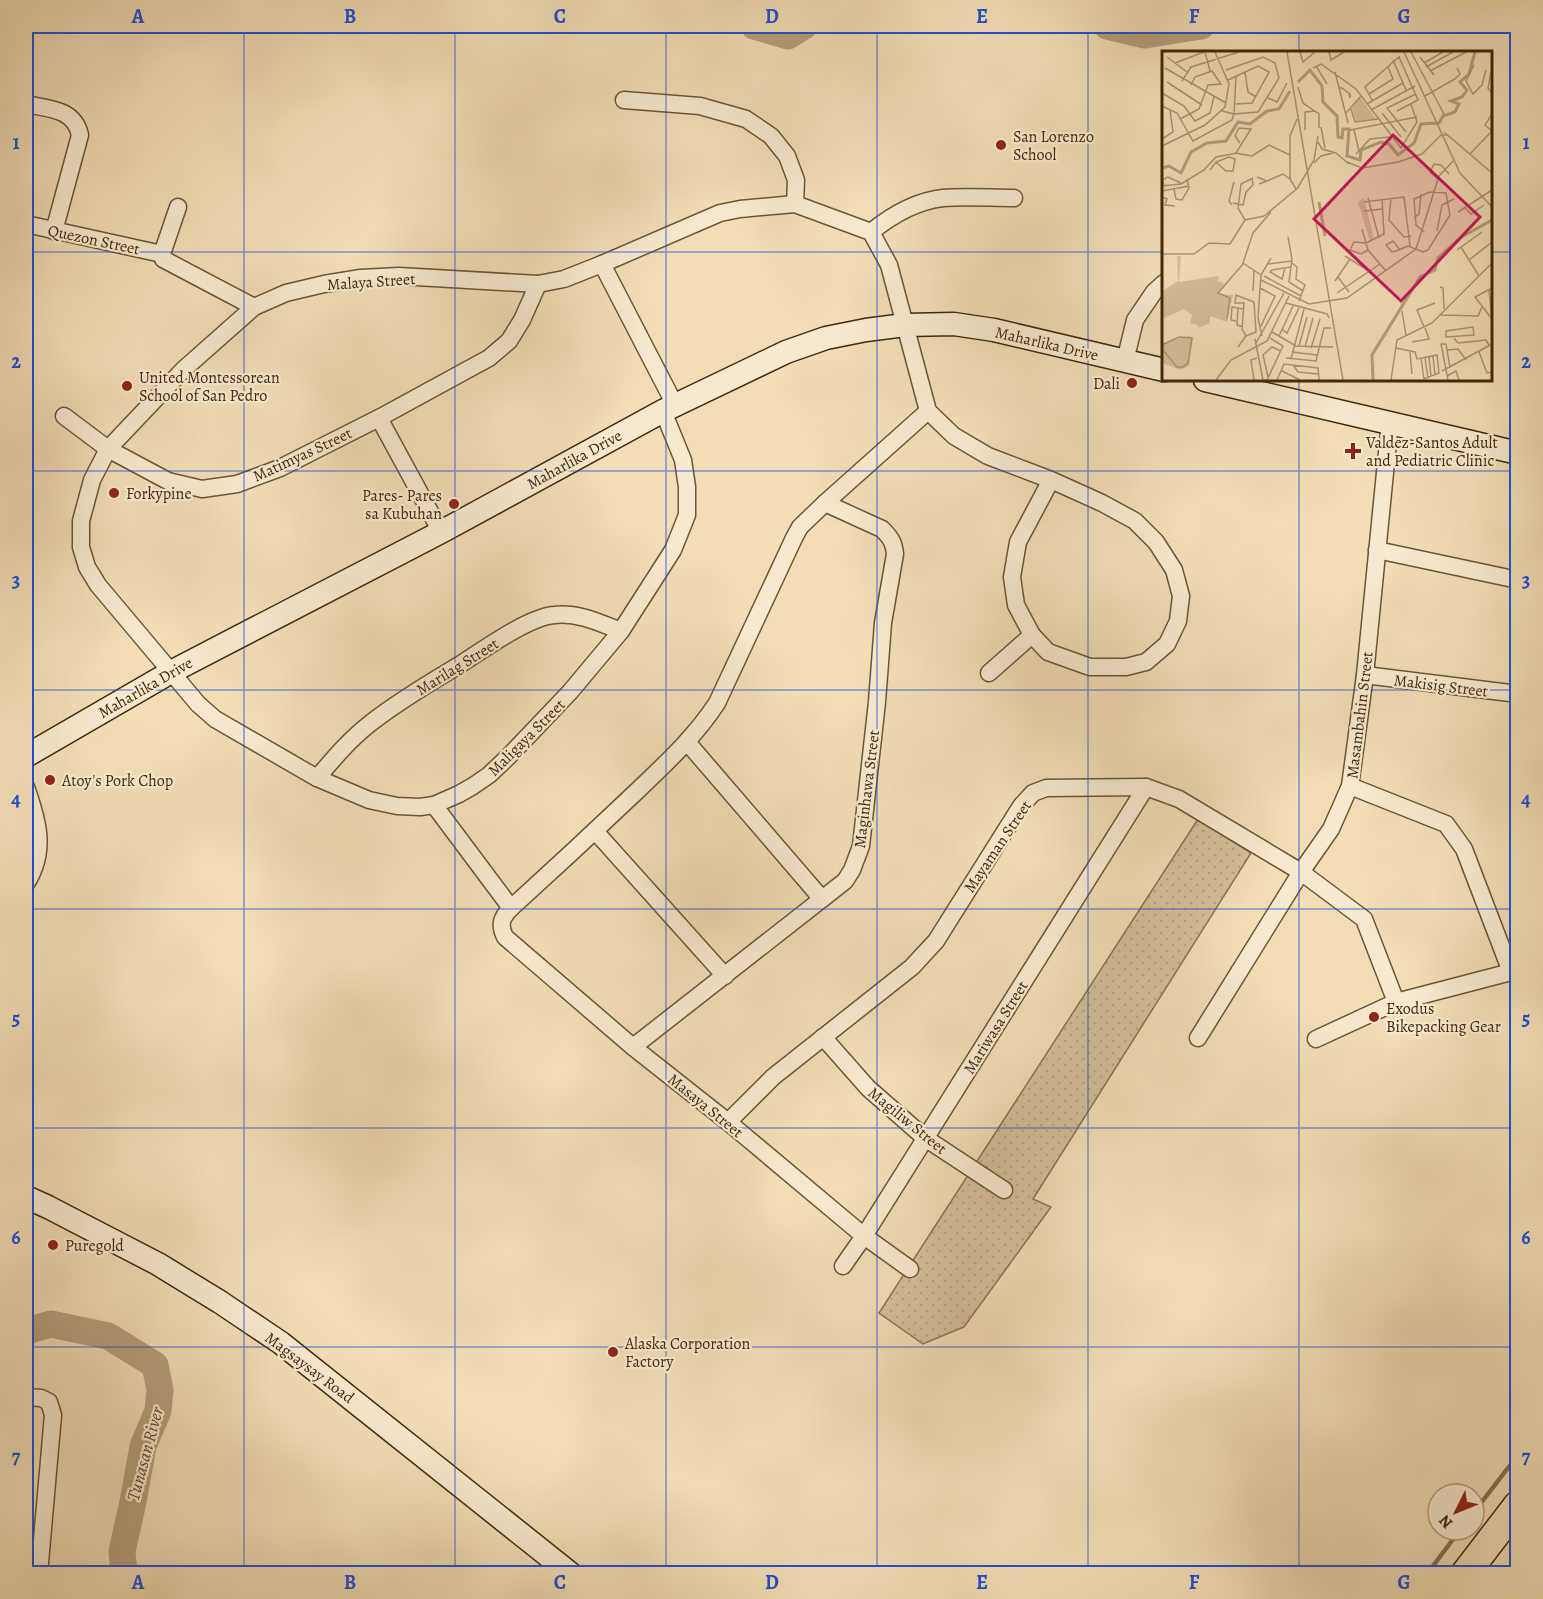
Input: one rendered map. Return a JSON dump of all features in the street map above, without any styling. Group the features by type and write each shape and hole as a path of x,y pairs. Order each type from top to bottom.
{"highway":[{"path":"1465,1574 1518,1505"}],"street":[{"path":"624,100 700,106 746,119 771,136 787,156 796,180 795,204"},
{"path":"26,104 65,113 78,126 80,135 54,231"},
{"path":"1014,198 942,198 903,210 871,232 889,265 928,411 954,436 988,456 1051,480 1135,521 1156,542 1174,570 1180,596 1178,621 1167,644 1146,662 1126,668 1090,667 1048,652 1032,635 1016,605 1012,577 1018,542 1051,480"},
{"name":"Malaya Street","path":"171,672 98,585 87,567 81,548 81,521 92,480 108,449 183,369 254,307 286,293 361,278 399,276 538,284 564,279 720,213 740,209 795,204 871,232"},
{"path":"178,207 162,254 166,261 254,307"},
{"name":"Quezon Street","path":"26,224 162,254"},
{"name":"Maligaya Street","path":"171,672 214,719 317,778 369,800 397,806 434,805 459,794 489,775 570,692 621,631 673,550 687,515 687,487 683,460 669,408 602,264"},
{"name":"Matimyas Street","path":"64,416 108,449 168,481 202,489 237,484 280,468 379,418 489,358 509,341 522,320 538,284"},
{"path":"1125,361 1135,320 1154,292 1162,285"},
{"name":"Maharlika Drive","path":"26,756 171,672 441,532 669,408 786,352 826,338 905,325 954,324 994,330 1162,370"},
{"path":"1209,381 1518,453"},
{"path":"434,805 511,908 595,831 703,724 717,703 800,527 928,411"},
{"path":"379,418 441,532"},
{"name":"Masambahin Street","path":"1198,1038 1301,872 1331,829 1350,786 1365,675 1390,422"},
{"name":"Maginhawa Street","path":"633,1047 845,880 852,870 861,846 884,623 895,554 894,543 882,529 825,503"},
{"path":"1377,550 1518,580"},
{"name":"Marilag Street","path":"317,778 340,751 372,722 497,640 537,619 565,614 584,617 621,631"},
{"path":"989,673 1032,635"},
{"name":"Makisig Street","path":"1365,675 1518,694"},
{"path":"687,742 822,899"},
{"path":"1316,1039 1396,1002 1511,972 1464,849 1446,824 1350,786"},
{"name":"Mayaman Street","path":"728,1122 773,1077 912,967 936,941 1021,806 1033,793 1046,788 1146,787 1179,799 1301,872 1364,919 1396,1002"},
{"name":"Mariwasa Street","path":"843,1266 1146,787"},
{"path":"26,788 35,816 39,842 36,863 26,884"},
{"path":"595,831 725,976"},
{"name":"Masaya Street","path":"511,908 503,916 501,923 501,930 506,937 633,1047 728,1122 864,1236 910,1269"},
{"name":"Magiliw Street","path":"824,1037 867,1088 925,1138 1004,1190"},
{"name":"Magsaysay Road","path":"26,1197 158,1264 281,1343 571,1574"},
{"path":"26,1397 41,1398 48,1402 53,1415 39,1574"}],"shaded area":[{"path":"1198,819 1251,853 1033,1199 1051,1207 964,1327 923,1344 879,1313"}],"waterway":[{"path":"754,26 788,36 804,26"},
{"path":"1107,26 1145,35 1201,26"},
{"name":"Tunasan River","path":"26,1331 51,1324 108,1336 155,1365 160,1390 158,1411 143,1446 122,1551 124,1574"},
{"path":"1486,1496 1518,1455"},
{"path":"1427,1574 1451,1542"}],"place":[{"name":"San Lorenzo School","path":"1001,145"},
{"name":"Dali","path":"1132,383"},
{"name":"United Montessorean School of San Pedro","path":"127,386"},
{"name":"Valdez-Santos Adult and Pediatric Clinic","path":"1353,451"},
{"name":"Forkypine","path":"114,493"},
{"name":"Pares- Pares sa Kubuhan","path":"454,504"},
{"name":"Atoy's Pork Chop","path":"50,780"},
{"name":"Exodus Bikepacking Gear","path":"1374,1017"},
{"name":"Puregold","path":"53,1245"},
{"name":"Alaska Corporation Factory","path":"613,1352"}]}
